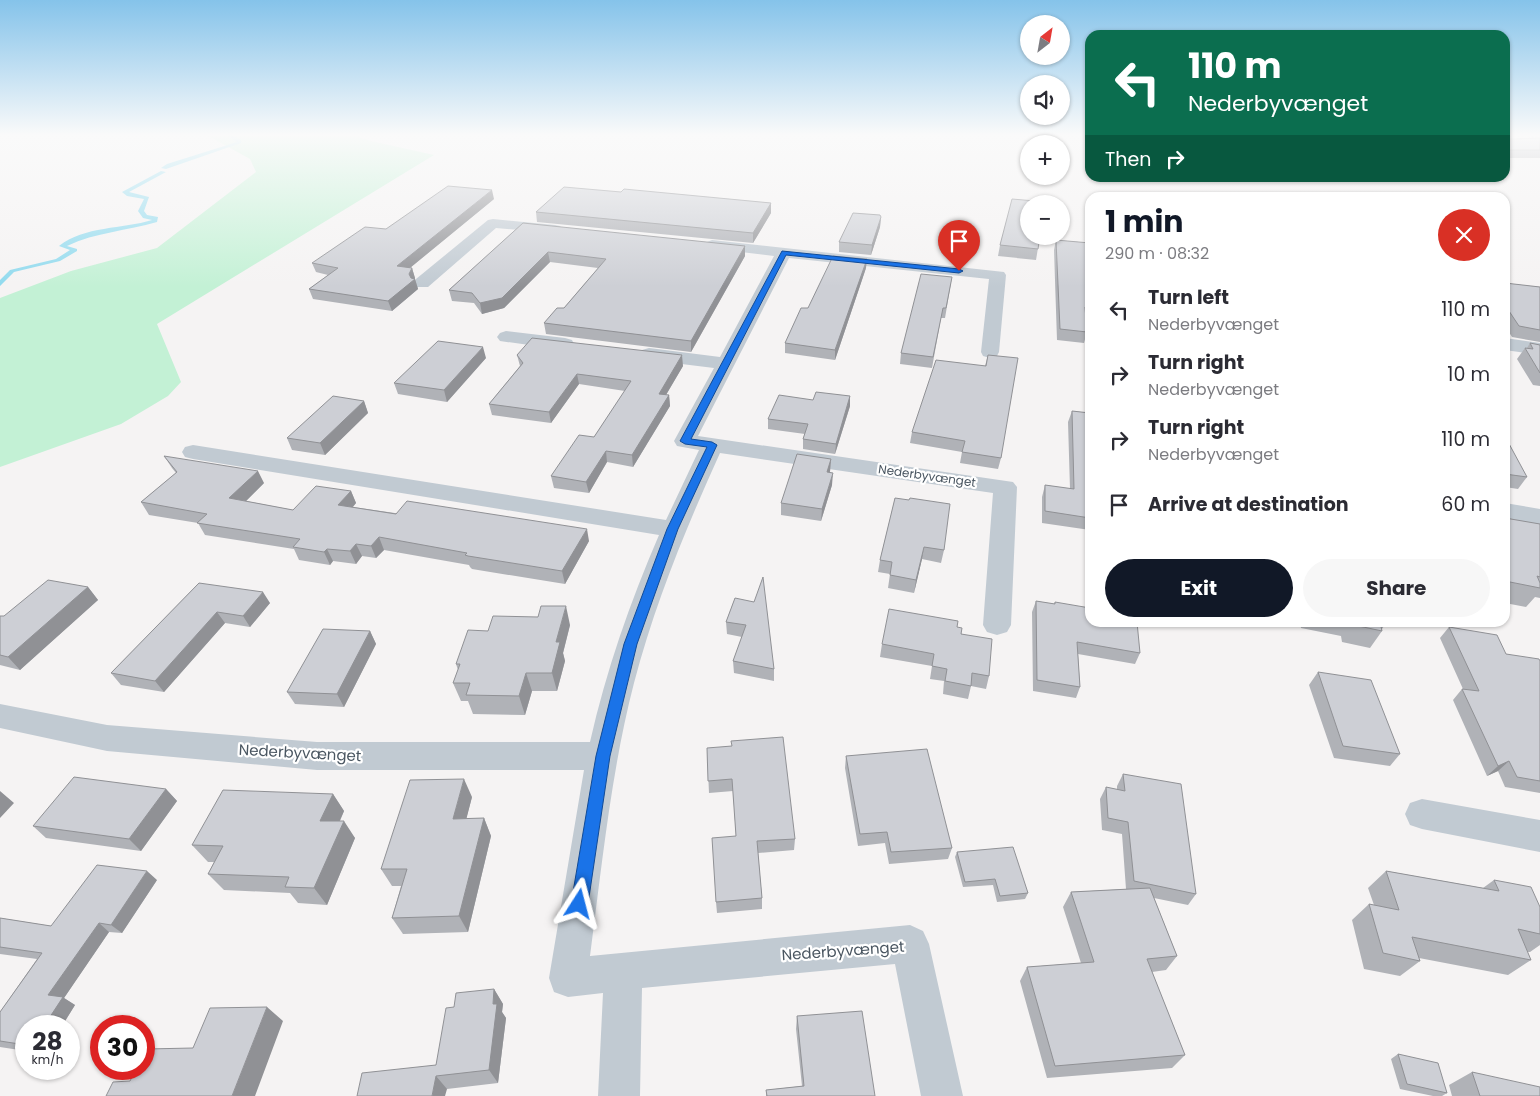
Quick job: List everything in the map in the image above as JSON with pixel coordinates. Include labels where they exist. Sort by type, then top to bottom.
[{"type":"street","points":[[422,283],[493,223],[570,231]]},
{"type":"street","points":[[696,244],[998,275],[990,352]]},
{"type":"street","name":"Nederbyvænget","points":[[784,253],[685,441],[1005,488],[997,625]]},
{"type":"street","points":[[506,337],[583,346]]},
{"type":"street","points":[[1510,345],[1540,349]]},
{"type":"street","points":[[630,352],[726,364]]},
{"type":"street","name":"Nederbyvænget","points":[[712,445],[673,529],[630,644],[603,756],[568,978],[623,971],[910,944],[942,1096]]},
{"type":"street","points":[[193,452],[673,529]]},
{"type":"street","points":[[1510,512],[1540,517]]},
{"type":"street","name":"Nederbyvænget","points":[[0,716],[107,738],[317,756],[603,756]]},
{"type":"street","points":[[1422,814],[1540,836]]},
{"type":"street","points":[[619,1096],[623,971]]},
{"type":"green space","points":[[239,185],[385,185],[157,324],[181,382],[168,396],[121,424],[0,467],[0,298],[71,271],[157,248]]},
{"type":"building","points":[[448,186],[492,190],[397,266],[412,268],[409,274],[411,278],[415,279],[388,301],[309,289],[338,268],[312,263],[365,227],[386,229]]},
{"type":"building","points":[[564,187],[621,192],[624,189],[771,203],[753,233],[536,212]]},
{"type":"building","points":[[1012,199],[1020,200],[1020,245],[1039,245],[1038,249],[1000,245]]},
{"type":"building","points":[[853,213],[880,215],[872,245],[839,242]]},
{"type":"building","points":[[523,223],[745,246],[691,341],[544,323],[557,308],[564,308],[606,259],[548,252],[502,298],[480,303],[472,293],[449,290]]},
{"type":"building","points":[[1070,241],[1085,243],[1085,332],[1060,329],[1056,245],[1070,245]]},
{"type":"building","points":[[833,256],[867,259],[835,350],[785,343],[801,308],[808,308]]},
{"type":"building","points":[[921,274],[952,277],[946,308],[943,308],[933,357],[901,353]]},
{"type":"building","points":[[1510,284],[1540,287],[1540,330],[1519,326],[1510,312]]},
{"type":"building","points":[[532,338],[682,355],[659,394],[669,395],[632,455],[606,451],[586,482],[551,476],[579,435],[594,437],[631,381],[577,374],[549,412],[489,404],[523,363],[517,355]]},
{"type":"building","points":[[438,341],[483,347],[444,390],[394,383]]},
{"type":"building","points":[[1530,343],[1540,345],[1540,373],[1525,348],[1533,349]]},
{"type":"building","points":[[988,355],[1018,358],[1001,458],[962,452],[965,441],[912,432],[936,360],[986,366]]},
{"type":"building","points":[[816,392],[850,396],[836,444],[803,439],[808,424],[768,419],[779,395],[813,400]]},
{"type":"building","points":[[333,396],[364,401],[320,443],[287,438]]},
{"type":"building","points":[[1072,411],[1085,412],[1085,517],[1045,511],[1045,485],[1074,489]]},
{"type":"building","points":[[1510,446],[1527,477],[1510,475]]},
{"type":"building","points":[[797,454],[831,459],[827,472],[833,473],[822,509],[781,503]]},
{"type":"building","points":[[164,456],[258,471],[229,498],[293,510],[316,486],[351,491],[338,505],[396,514],[407,501],[587,529],[562,571],[468,556],[465,555],[467,553],[379,537],[371,546],[356,544],[350,551],[327,549],[324,552],[293,547],[300,539],[197,523],[207,514],[141,502],[177,472]]},
{"type":"building","points":[[895,498],[909,500],[910,498],[950,504],[944,550],[924,547],[916,580],[890,575],[892,562],[880,560]]},
{"type":"building","points":[[1510,519],[1540,524],[1540,577],[1537,576],[1540,588],[1510,582]]},
{"type":"building","points":[[763,577],[774,669],[733,661],[746,625],[726,622],[735,598],[754,602]]},
{"type":"building","points":[[48,580],[88,587],[8,657],[0,655],[0,616],[4,616]]},
{"type":"building","points":[[199,583],[263,592],[243,616],[217,612],[155,681],[111,673]]},
{"type":"building","points":[[1036,601],[1085,607],[1085,627],[1137,627],[1140,653],[1077,642],[1080,687],[1037,680]]},
{"type":"building","points":[[541,606],[566,606],[556,642],[560,642],[552,673],[526,673],[519,696],[466,695],[470,683],[453,683],[460,664],[456,664],[468,630],[488,631],[493,616],[538,617]]},
{"type":"building","points":[[889,609],[958,621],[957,627],[962,628],[961,634],[992,639],[989,676],[972,673],[971,686],[945,681],[947,669],[932,666],[934,654],[882,644]]},
{"type":"building","points":[[1363,627],[1381,627],[1382,631]]},
{"type":"building","points":[[1449,627],[1497,635],[1506,654],[1539,659],[1540,781],[1517,777],[1509,761],[1498,766],[1462,689],[1479,691]]},
{"type":"building","points":[[323,629],[370,631],[337,694],[287,692]]},
{"type":"building","points":[[1318,672],[1371,680],[1400,754],[1343,746]]},
{"type":"building","points":[[783,737],[795,839],[757,841],[762,898],[716,902],[712,838],[736,836],[732,779],[708,781],[707,748],[732,746],[731,741]]},
{"type":"building","points":[[927,749],[952,848],[891,852],[887,832],[860,834],[846,756]]},
{"type":"building","points":[[1123,774],[1181,784],[1196,894],[1134,881],[1128,822],[1108,818],[1106,787],[1125,791]]},
{"type":"building","points":[[74,777],[166,789],[129,839],[33,826]]},
{"type":"building","points":[[464,779],[453,819],[484,818],[459,916],[392,918],[407,869],[381,869],[410,780]]},
{"type":"building","points":[[223,790],[333,794],[320,821],[344,821],[314,888],[285,887],[289,877],[208,874],[223,846],[192,845]]},
{"type":"building","points":[[1013,847],[1028,893],[1000,896],[995,879],[965,882],[957,852]]},
{"type":"building","points":[[97,865],[147,871],[111,925],[99,923],[48,995],[63,997],[51,1015],[15,1015],[15,1043],[0,1041],[0,1012],[42,953],[0,947],[0,918],[51,926]]},
{"type":"building","points":[[1386,871],[1499,891],[1494,880],[1531,887],[1540,907],[1540,934],[1518,929],[1531,960],[1412,937],[1420,961],[1383,953],[1369,904],[1399,910]]},
{"type":"building","points":[[1150,888],[1177,956],[1147,959],[1185,1055],[1055,1066],[1027,967],[1094,962],[1071,892]]},
{"type":"building","points":[[494,989],[493,1004],[497,1004],[489,1070],[436,1076],[432,1096],[357,1096],[362,1073],[436,1065],[446,1008],[454,1007],[456,993]]},
{"type":"building","points":[[267,1007],[232,1096],[106,1096],[113,1082],[155,1080],[155,1049],[193,1048],[210,1008]]},
{"type":"building","points":[[862,1011],[875,1096],[767,1096],[766,1090],[804,1086],[797,1016]]},
{"type":"building","points":[[1398,1054],[1438,1063],[1447,1093],[1407,1084]]},
{"type":"building","points":[[1472,1072],[1540,1087],[1540,1096],[1480,1096]]},
{"type":"waterway","points":[[0,284],[12,271],[58,260],[75,250],[62,246],[74,240],[97,233],[155,221],[156,218],[145,217],[141,211],[147,198],[129,195],[125,192],[138,185]]},
{"type":"route","points":[[579,904],[603,756],[630,644],[673,529],[712,445],[685,441],[784,253],[959,271]]}]
